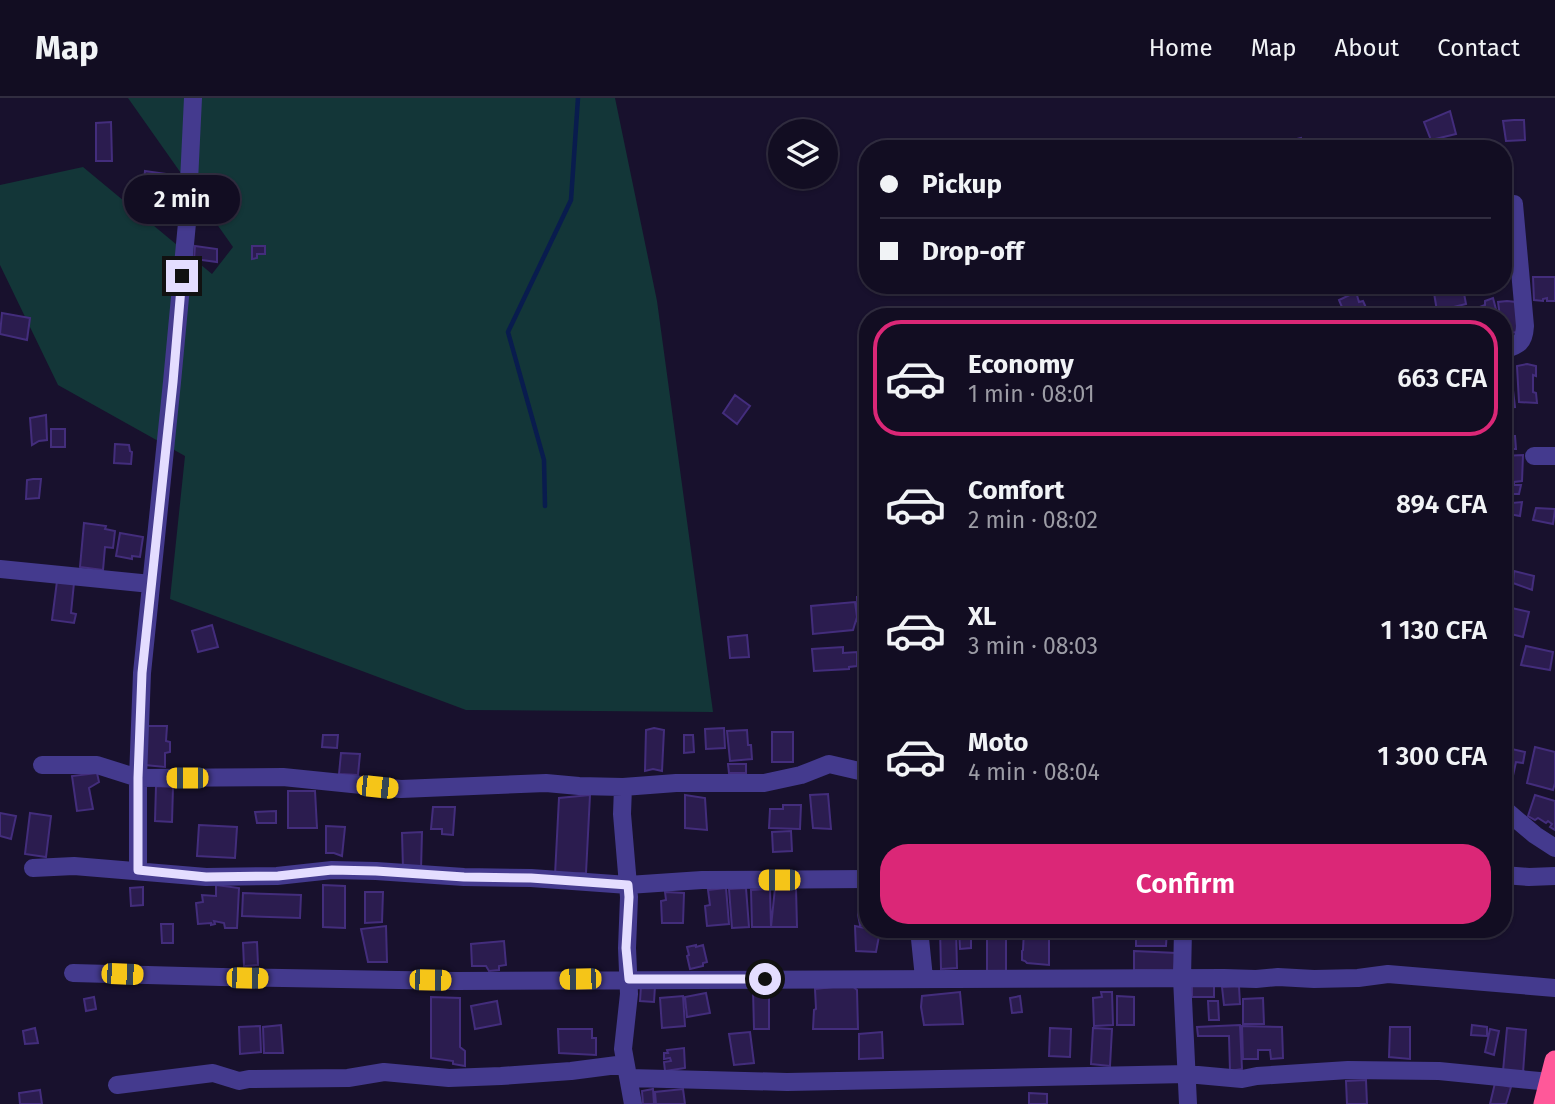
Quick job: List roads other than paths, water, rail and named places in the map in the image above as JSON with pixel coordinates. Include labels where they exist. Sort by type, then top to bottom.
[{"type":"highway","points":[[1545,1104],[1552,1071]]},
{"type":"street","points":[[138,870],[142,673],[173,382],[187,223],[193,98]]},
{"type":"street","points":[[1512,347],[1519,345],[1525,326],[1514,204]]},
{"type":"street","points":[[1534,456],[1555,456]]},
{"type":"street","points":[[0,569],[151,584]]},
{"type":"street","points":[[42,765],[97,765],[138,778],[284,777],[401,789],[546,783],[623,787],[676,783],[764,783],[801,775],[829,764],[859,770]]},
{"type":"street","points":[[623,787],[622,814],[629,897],[626,948],[629,995],[623,1049],[633,1104]]},
{"type":"street","points":[[1512,816],[1555,848]]},
{"type":"street","points":[[33,868],[74,866],[206,877],[278,876],[332,870],[376,871],[628,885],[702,880],[859,879]]},
{"type":"street","points":[[1512,876],[1555,876]]},
{"type":"street","points":[[920,938],[924,978]]},
{"type":"street","points":[[1183,938],[1188,1104]]},
{"type":"street","points":[[73,973],[456,981],[1314,979],[1388,974],[1555,988]]},
{"type":"street","points":[[117,1085],[213,1073],[239,1081],[348,1078],[384,1073],[449,1078],[571,1070],[795,1082],[1187,1074],[1242,1079],[1348,1070],[1552,1071]]},
{"type":"waterway","points":[[545,506],[544,460],[508,332],[571,200],[578,98]]}]
